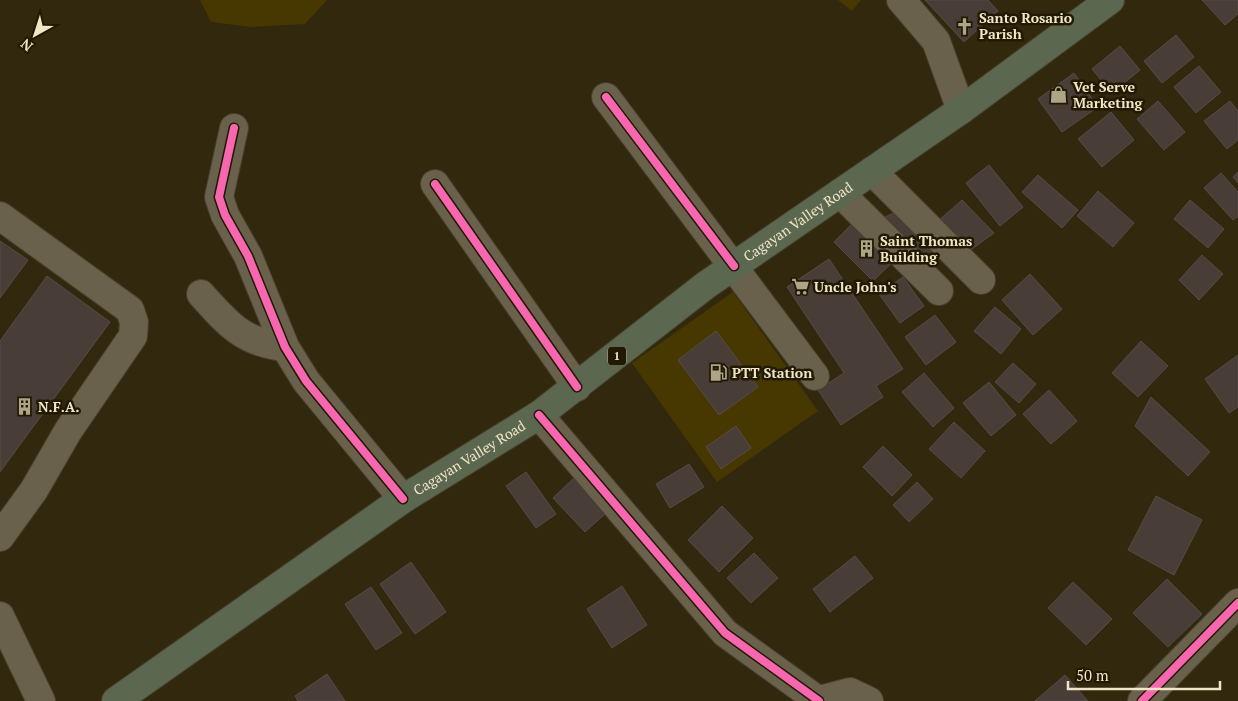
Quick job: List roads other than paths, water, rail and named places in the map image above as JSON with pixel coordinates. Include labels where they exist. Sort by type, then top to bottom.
[{"type":"highway","name":"Cagayan Valley Road","points":[[116,701],[403,499],[539,415],[706,285],[961,110],[1110,0]]},
{"type":"street","points":[[901,0],[936,41],[961,110]]},
{"type":"street","points":[[606,97],[815,376]]},
{"type":"street","points":[[234,128],[219,197],[225,215],[248,256],[285,347],[306,381],[403,499]]},
{"type":"street","points":[[872,171],[981,280]]},
{"type":"street","points":[[435,184],[577,387]]},
{"type":"street","points":[[840,193],[939,291]]},
{"type":"street","points":[[0,216],[130,310],[134,322],[133,336],[68,431],[34,490],[0,537]]},
{"type":"street","points":[[201,294],[226,322],[242,335],[266,346],[285,347]]},
{"type":"street","points":[[539,415],[725,633],[819,700],[850,692],[869,701]]},
{"type":"street","points":[[1142,701],[1238,603]]},
{"type":"street","points":[[0,616],[41,701]]},
{"type":"place","name":"Santo Rosario Parish","points":[[965,26]]},
{"type":"place","name":"Vet Serve Marketing","points":[[1059,95]]},
{"type":"place","name":"Saint Thomas Building","points":[[866,249]]},
{"type":"place","name":"Uncle John's","points":[[800,287]]},
{"type":"place","name":"PTT Station","points":[[718,373]]},
{"type":"place","name":"N.F.A.","points":[[24,407]]}]
